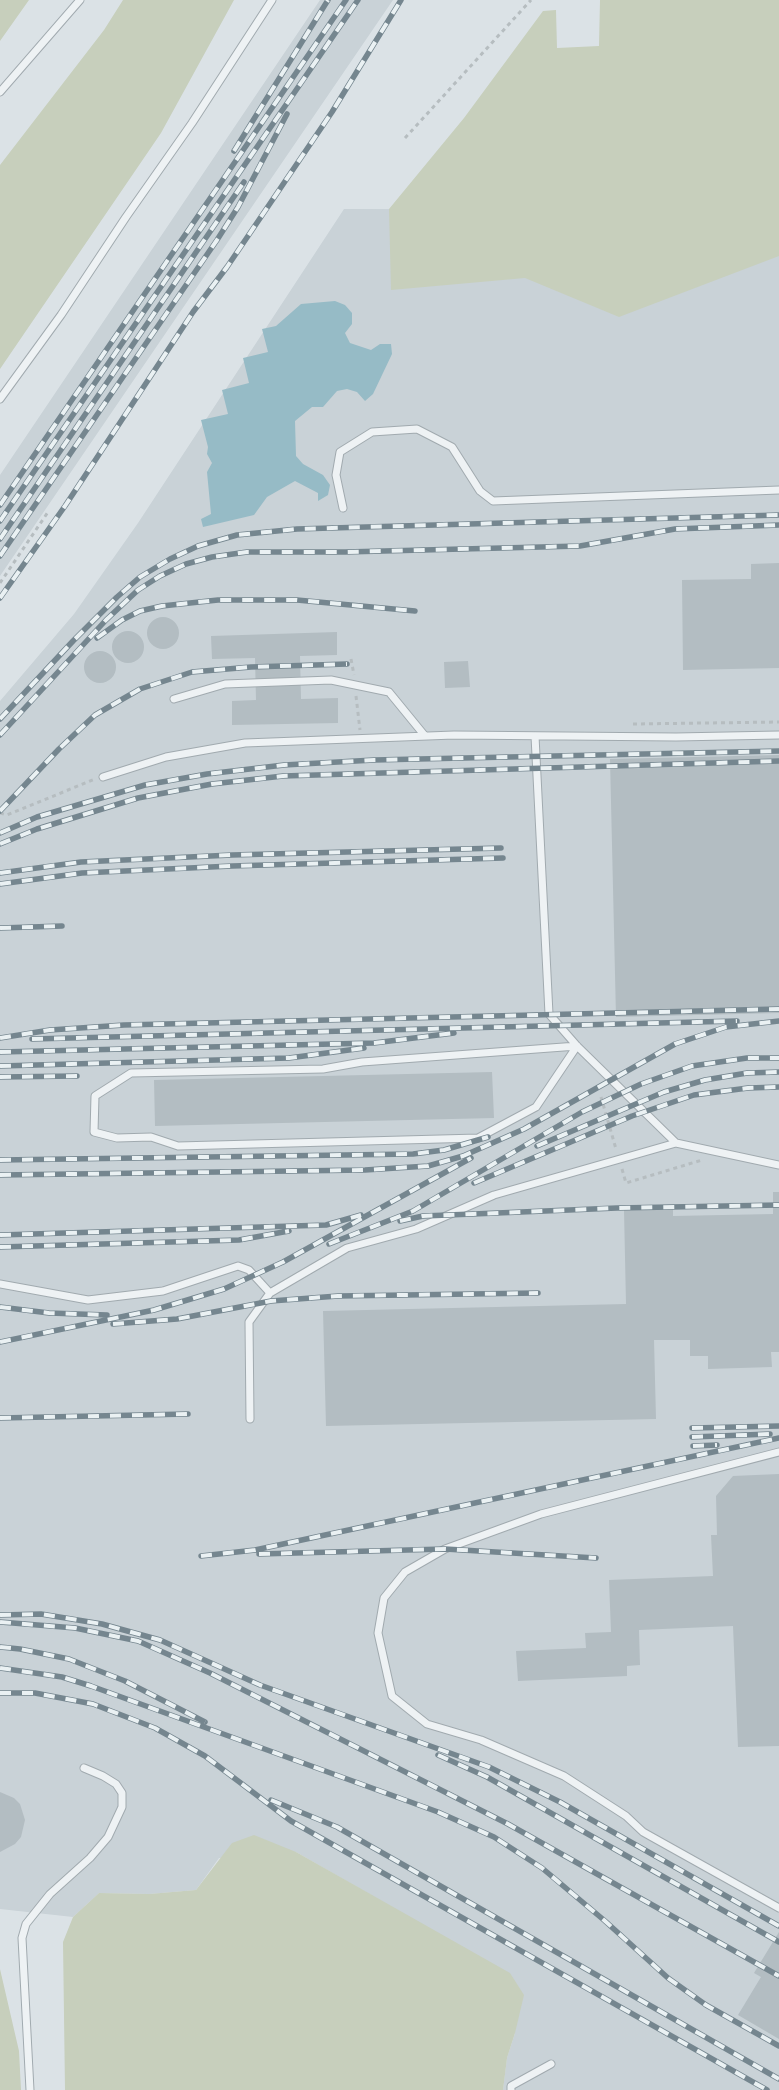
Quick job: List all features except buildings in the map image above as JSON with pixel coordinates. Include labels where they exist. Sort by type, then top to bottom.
[{"type":"lane","points":[[0,92],[80,0]]},
{"type":"lane","points":[[0,399],[61,315],[192,123],[272,0]]},
{"type":"lane","points":[[343,508],[336,476],[340,452],[372,432],[417,429],[452,447],[480,491],[493,501],[779,490]]},
{"type":"lane","points":[[174,698],[225,684],[331,680],[389,692],[425,736]]},
{"type":"lane","points":[[102,777],[166,758],[245,742],[425,736],[676,737],[779,735]]},
{"type":"lane","points":[[535,736],[535,767],[549,1014],[577,1046],[676,1143]]},
{"type":"lane","points":[[577,1046],[536,1107],[478,1138],[178,1146],[151,1137],[116,1138],[94,1132],[95,1096],[131,1073],[323,1069],[362,1062],[577,1046]]},
{"type":"lane","points":[[250,1419],[249,1322],[270,1293],[347,1248],[416,1229],[494,1194],[676,1143],[779,1165]]},
{"type":"lane","points":[[0,1284],[88,1300],[163,1291],[238,1266],[249,1270],[270,1293]]},
{"type":"lane","points":[[779,1452],[541,1514],[445,1549],[405,1572],[384,1598],[378,1633],[392,1696],[427,1724],[481,1740],[564,1776],[626,1816],[643,1832],[779,1908]]},
{"type":"lane","points":[[30,2090],[22,1938],[26,1924],[50,1894],[90,1858],[108,1837],[122,1807],[122,1793],[116,1784],[84,1768]]},
{"type":"lane","points":[[511,2090],[511,2086],[552,2064]]},
{"type":"path","points":[[405,138],[530,0]]},
{"type":"path","points":[[0,584],[48,512]]},
{"type":"path","points":[[351,658],[361,731]]},
{"type":"path","points":[[624,724],[779,722]]},
{"type":"path","points":[[0,813],[7,815],[102,777]]},
{"type":"shaded area","points":[[320,0],[393,0],[0,576],[0,475]]},
{"type":"shaded area","points":[[344,209],[779,210],[779,2090],[503,2090],[507,2058],[515,2033],[371,1895],[296,1852],[219,1858],[196,1890],[149,1894],[99,1893],[73,1917],[0,1909],[0,701],[74,614],[138,523]]},
{"type":"green space","points":[[0,0],[29,0],[0,41]]},
{"type":"green space","points":[[123,0],[234,0],[161,133],[0,369],[0,165],[104,30]]},
{"type":"green space","points":[[600,0],[779,0],[779,256],[619,317],[525,278],[391,290],[389,209],[464,118],[543,11],[556,10],[557,48],[599,46]]},
{"type":"green space","points":[[254,1835],[296,1852],[510,1973],[524,1995],[507,2058],[503,2090],[65,2090],[63,1942],[73,1917],[99,1893],[149,1894],[196,1890],[232,1843]]},
{"type":"green space","points":[[0,1969],[19,2051],[21,2090],[0,2090]]},
{"type":"water","points":[[335,301],[345,305],[352,313],[352,324],[345,333],[350,343],[371,350],[380,344],[391,344],[392,354],[373,394],[365,401],[357,392],[347,389],[337,391],[323,407],[312,407],[295,421],[296,456],[303,464],[323,475],[330,485],[328,495],[318,501],[318,493],[295,481],[267,497],[254,515],[203,527],[201,519],[211,514],[207,472],[212,463],[207,454],[208,447],[201,420],[228,414],[222,390],[249,383],[243,358],[268,352],[262,329],[276,326],[301,304]]},
{"type":"railway","points":[[234,151],[328,0]]},
{"type":"railway","points":[[0,505],[346,0]]},
{"type":"railway","points":[[0,521],[358,0]]},
{"type":"railway","points":[[0,598],[65,506],[193,312],[227,267],[332,112],[401,0]]},
{"type":"railway","points":[[0,556],[217,240],[238,207],[287,114]]},
{"type":"railway","points":[[0,539],[244,182]]},
{"type":"railway","points":[[0,719],[73,641],[140,577],[170,559],[198,546],[237,535],[297,529],[779,515]]},
{"type":"railway","points":[[0,735],[106,620],[138,590],[160,576],[186,564],[212,557],[247,552],[345,552],[580,546],[675,529],[779,525]]},
{"type":"railway","points":[[97,638],[122,620],[140,611],[162,606],[218,600],[297,600],[415,611]]},
{"type":"railway","points":[[0,811],[59,749],[95,715],[140,689],[192,672],[251,667],[347,664]]},
{"type":"railway","points":[[0,833],[37,817],[145,785],[207,774],[284,765],[374,760],[779,751]]},
{"type":"railway","points":[[0,844],[37,829],[138,798],[212,784],[283,776],[779,761]]},
{"type":"railway","points":[[0,873],[81,862],[232,855],[501,848]]},
{"type":"railway","points":[[0,884],[82,873],[232,866],[503,858]]},
{"type":"railway","points":[[0,928],[62,926]]},
{"type":"railway","points":[[0,1038],[50,1030],[124,1025],[779,1009]]},
{"type":"railway","points":[[32,1039],[737,1021]]},
{"type":"railway","points":[[0,1175],[365,1170],[428,1166],[463,1156],[524,1129],[675,1044],[726,1027],[779,1021]]},
{"type":"railway","points":[[0,1052],[374,1043],[454,1033]]},
{"type":"railway","points":[[0,1066],[289,1058],[364,1048]]},
{"type":"railway","points":[[329,1244],[413,1211],[582,1112],[641,1084],[692,1066],[747,1058],[779,1058]]},
{"type":"railway","points":[[537,1146],[664,1092],[705,1080],[747,1073],[779,1072]]},
{"type":"railway","points":[[0,1077],[77,1076]]},
{"type":"railway","points":[[474,1183],[632,1116],[694,1095],[748,1088],[779,1087]]},
{"type":"railway","points":[[0,1160],[413,1154],[444,1150],[488,1137]]},
{"type":"railway","points":[[0,1342],[154,1310],[224,1289],[283,1262],[471,1158]]},
{"type":"railway","points":[[400,1221],[423,1216],[617,1208],[779,1205]]},
{"type":"railway","points":[[0,1235],[326,1225],[361,1215]]},
{"type":"railway","points":[[0,1247],[239,1240],[289,1231]]},
{"type":"railway","points":[[113,1324],[177,1319],[271,1301],[338,1296],[538,1293]]},
{"type":"railway","points":[[0,1307],[49,1313],[107,1315]]},
{"type":"railway","points":[[0,1418],[188,1414]]},
{"type":"railway","points":[[692,1428],[779,1426]]},
{"type":"railway","points":[[692,1437],[770,1434]]},
{"type":"railway","points":[[201,1556],[255,1550],[779,1438]]},
{"type":"railway","points":[[693,1446],[717,1445]]},
{"type":"railway","points":[[259,1554],[445,1549],[596,1558]]},
{"type":"railway","points":[[0,1615],[41,1614],[102,1624],[160,1640],[260,1685],[489,1767],[560,1802],[779,1926]]},
{"type":"railway","points":[[0,1622],[75,1628],[138,1641],[210,1673],[508,1824],[779,1976]]},
{"type":"railway","points":[[0,1647],[69,1659],[125,1681],[205,1722]]},
{"type":"railway","points":[[0,1668],[62,1677],[91,1686],[438,1812],[494,1837],[542,1868],[605,1921],[668,1978],[706,2005],[779,2046]]},
{"type":"railway","points":[[0,1693],[35,1693],[93,1704],[155,1728],[205,1756],[291,1821],[767,2090]]},
{"type":"railway","points":[[438,1755],[487,1777],[779,1942]]},
{"type":"railway","points":[[271,1800],[337,1827],[779,2079]]}]
